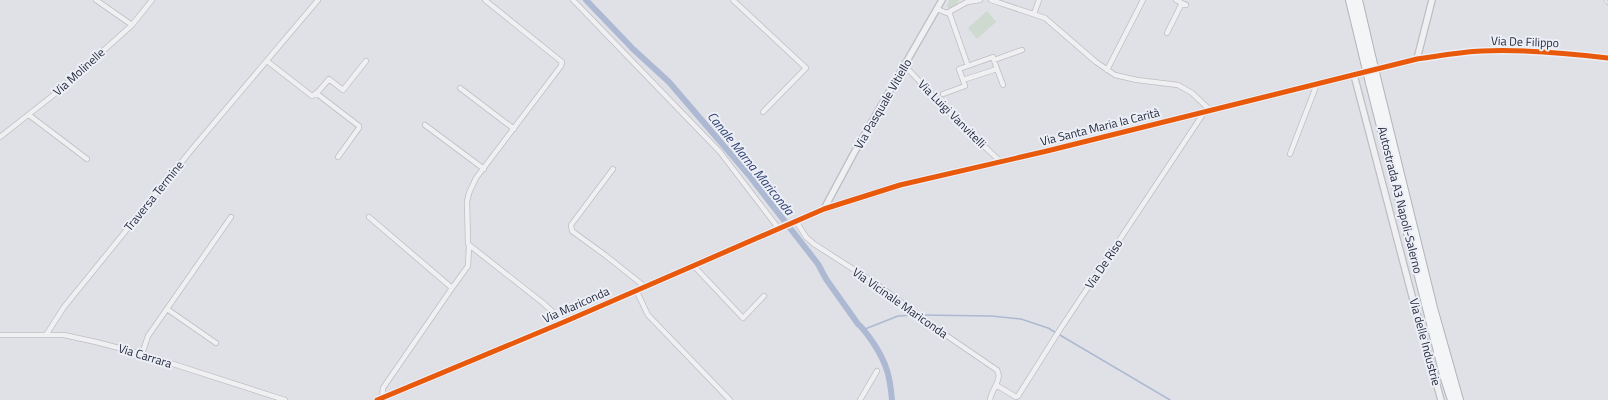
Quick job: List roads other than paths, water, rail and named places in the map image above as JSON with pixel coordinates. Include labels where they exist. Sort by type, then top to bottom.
[{"type":"highway","name":"Autostrada A3 Napoli-Salerno","points":[[1350,0],[1374,82],[1459,400]]},
{"type":"highway","name":"Autostrada A3 Napoli-Salerno","points":[[1358,0],[1368,61]]},
{"type":"highway","name":"Autostrada A3 Napoli-Salerno","points":[[1374,82],[1444,375],[1452,400]]},
{"type":"street","points":[[96,0],[132,25]]},
{"type":"street","name":"Via Molinelle","points":[[0,137],[56,93],[132,25],[152,0]]},
{"type":"street","name":"Traversa Termine","points":[[46,335],[64,307],[193,148],[318,0]]},
{"type":"street","points":[[379,399],[383,388],[468,266],[469,246],[467,235],[467,202],[469,193],[476,178],[561,66],[562,62],[485,0]]},
{"type":"street","points":[[573,0],[720,152],[781,228]]},
{"type":"street","points":[[734,0],[806,68],[762,112]]},
{"type":"street","name":"Via Pasquale Vitiello","points":[[824,209],[854,153],[942,0]]},
{"type":"street","points":[[958,6],[961,0]]},
{"type":"street","points":[[937,9],[944,12],[949,12],[972,0],[980,0]]},
{"type":"street","points":[[991,0],[1045,18],[1115,75],[1136,80],[1178,85],[1192,93],[1208,111]]},
{"type":"street","points":[[1034,14],[1039,0]]},
{"type":"street","points":[[1107,70],[1142,0]]},
{"type":"street","points":[[1166,33],[1184,4],[1176,0]]},
{"type":"street","points":[[1417,60],[1432,0]]},
{"type":"street","points":[[949,12],[968,66]]},
{"type":"street","points":[[994,60],[1022,50]]},
{"type":"street","name":"Via De Filippo","points":[[1417,60],[1453,54],[1497,51],[1536,51],[1608,58]]},
{"type":"street","points":[[943,94],[965,86],[959,69],[993,57],[1003,85]]},
{"type":"street","name":"Via Santa Maria la Carità","points":[[781,228],[824,209],[893,187],[1000,161],[1047,152],[1417,60]]},
{"type":"street","points":[[267,61],[312,96],[329,79],[343,90],[366,61]]},
{"type":"street","name":"Via Luigi Vanvitelli","points":[[905,66],[958,122],[1000,161]]},
{"type":"street","points":[[964,80],[997,69]]},
{"type":"street","name":"Via delle Industrie","points":[[1354,75],[1441,400]]},
{"type":"street","points":[[1290,154],[1317,84]]},
{"type":"street","points":[[460,88],[514,129]]},
{"type":"street","points":[[316,93],[359,126],[338,157]]},
{"type":"street","name":"Via De Riso","points":[[996,384],[1012,396],[1018,396],[1059,331],[1208,111]]},
{"type":"street","points":[[29,115],[88,159]]},
{"type":"street","points":[[425,125],[484,169]]},
{"type":"street","points":[[613,169],[570,225],[571,229],[644,286]]},
{"type":"street","points":[[142,354],[148,336],[231,217]]},
{"type":"street","points":[[369,217],[452,288]]},
{"type":"street","name":"Via Vicinale Mariconda","points":[[794,222],[806,237],[814,244],[878,285],[997,370],[999,372],[999,376],[996,384]]},
{"type":"street","name":"Via Mariconda","points":[[379,399],[564,322],[644,286],[781,228]]},
{"type":"street","points":[[469,246],[494,263],[564,322]]},
{"type":"street","points":[[693,265],[743,318],[764,296]]},
{"type":"street","points":[[636,290],[648,315],[730,400]]},
{"type":"street","points":[[167,309],[216,343]]},
{"type":"street","name":"Via Carrara","points":[[0,335],[64,335],[96,342],[142,354],[285,400]]},
{"type":"street","points":[[860,400],[877,371]]},
{"type":"street","points":[[990,400],[996,384]]},
{"type":"waterway","name":"Canale Marna Mariconda","points":[[586,0],[633,49],[669,82],[748,174],[818,264],[826,279],[858,324],[867,334],[882,358],[887,371],[892,400]]},
{"type":"waterway","points":[[865,329],[898,316],[915,315]]},
{"type":"waterway","points":[[921,315],[991,316],[1021,319],[1048,328],[1170,400]]},
{"type":"railway","points":[[1605,0],[1608,4]]}]
